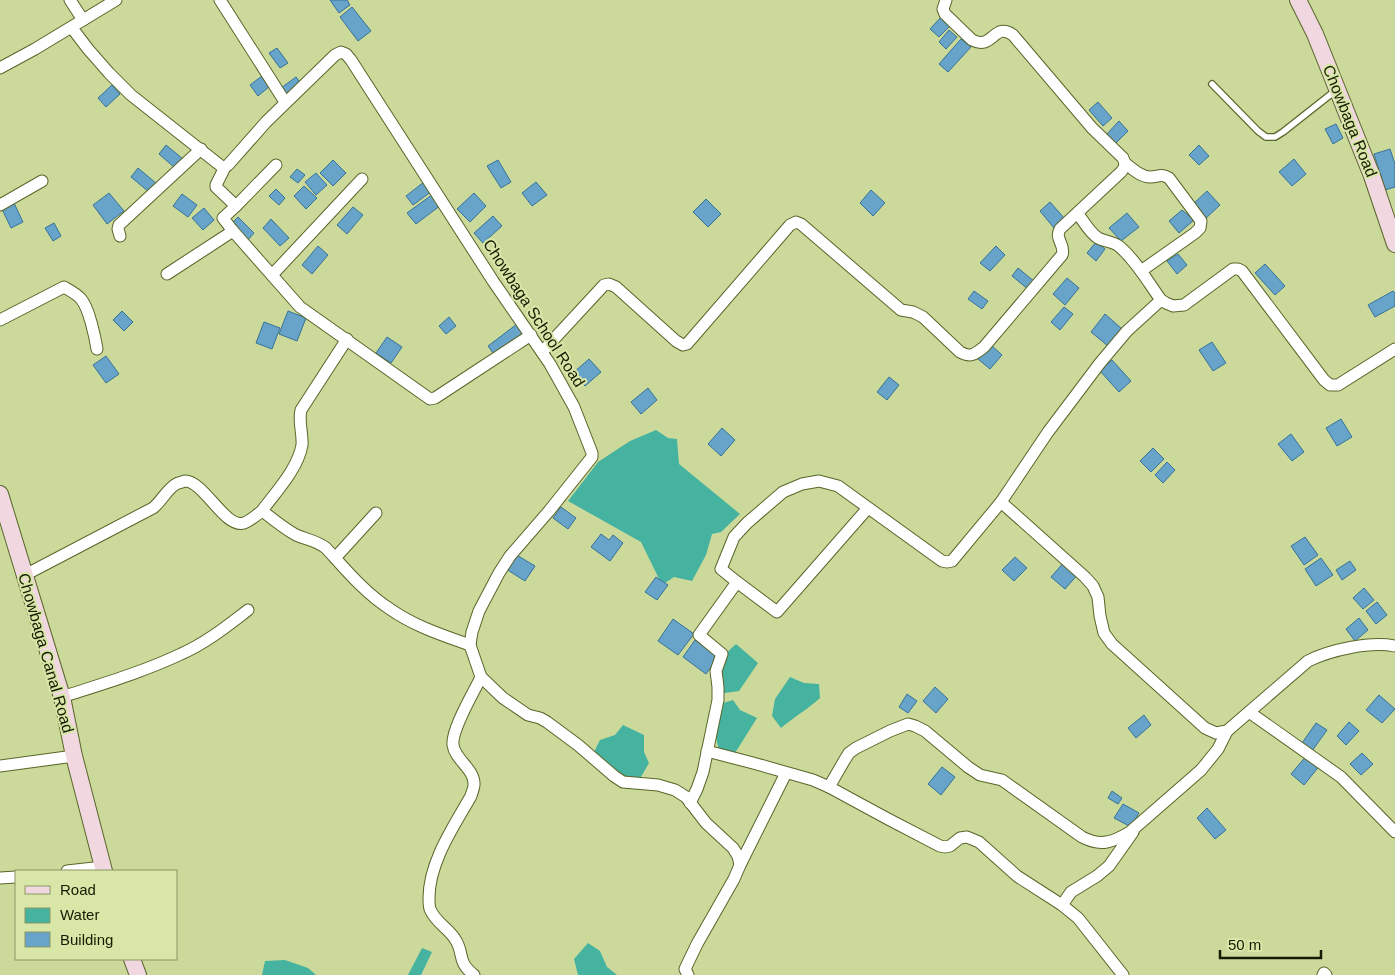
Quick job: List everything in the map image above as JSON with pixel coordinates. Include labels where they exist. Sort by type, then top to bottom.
[{"type":"main road","name":"Chowbaga Road","points":[[1298,0],[1315,34],[1372,176],[1395,244]]},
{"type":"main road","name":"Chowbaga Canal Road","points":[[0,494],[62,697],[74,756],[103,869]]},
{"type":"main road","points":[[132,960],[138,975]]},
{"type":"street","points":[[70,0],[83,20]]},
{"type":"street","points":[[0,68],[35,50],[116,0]]},
{"type":"street","points":[[220,0],[285,102]]},
{"type":"street","points":[[946,0],[943,9],[945,14],[972,40],[984,43],[1003,31],[1008,31],[1013,35],[1092,128],[1123,158],[1125,163],[1142,175],[1149,177],[1163,175],[1169,178],[1201,221],[1200,228],[1195,233],[1141,271]]},
{"type":"street","points":[[72,28],[109,74],[131,95],[221,166],[225,167],[216,188],[236,206]]},
{"type":"street","name":"Chowbaga School Road","points":[[225,167],[285,102],[335,55],[341,52],[346,54],[493,281],[542,352],[574,407],[591,448],[592,457],[510,556],[499,573],[480,611],[472,632],[470,645]]},
{"type":"street","points":[[120,236],[119,225],[200,149]]},
{"type":"street","points":[[542,352],[604,285],[609,284],[616,286],[676,341],[683,345],[687,344],[790,225],[796,222],[801,224],[901,310],[918,313],[960,352],[967,356],[975,354],[984,347],[1062,255],[1064,251],[1063,246],[1058,238],[1060,229],[1121,172],[1125,167],[1125,163]]},
{"type":"street","points":[[276,165],[224,218],[233,231],[300,307],[430,399],[435,398],[530,335]]},
{"type":"street","points":[[272,275],[362,178]]},
{"type":"street","points":[[0,204],[42,181]]},
{"type":"street","points":[[1078,214],[1095,236],[1101,240],[1114,242],[1120,247],[1166,304],[1173,306],[1184,304],[1233,269],[1242,271],[1324,380],[1330,385],[1338,384],[1395,349]]},
{"type":"street","points":[[167,274],[233,231]]},
{"type":"street","points":[[0,320],[64,287],[80,298],[85,307],[93,330],[97,350]]},
{"type":"street","points":[[868,508],[777,612],[721,569],[734,537],[747,523],[783,492],[802,484],[819,481],[838,486],[942,561],[952,561],[1001,502],[1048,432],[1100,363],[1127,331],[1161,300]]},
{"type":"street","points":[[24,576],[153,508],[159,504],[175,484],[185,480],[192,483],[230,519],[237,523],[244,523],[261,512],[292,470],[300,455],[302,440],[299,417],[301,410],[347,339]]},
{"type":"street","points":[[1001,502],[1093,586],[1098,596],[1104,633],[1112,644],[1205,728],[1216,733],[1227,731]]},
{"type":"street","points":[[261,512],[287,530],[317,542],[326,548],[360,584],[390,610],[424,628],[470,645],[481,678],[517,709],[528,715],[540,718],[572,740],[614,776],[624,782],[658,785],[675,790],[686,797],[706,823],[733,848],[738,856],[740,866]]},
{"type":"street","points":[[335,558],[376,512]]},
{"type":"street","points":[[690,803],[700,781],[708,751],[718,700],[716,671],[722,654],[699,635],[737,582]]},
{"type":"street","points":[[62,697],[180,655],[217,634],[248,610]]},
{"type":"street","points":[[829,787],[844,761],[856,748],[908,724],[925,731],[980,775],[1002,780],[1082,837],[1091,842],[1106,843],[1117,839],[1136,826],[1201,770],[1218,749],[1227,731],[1308,661],[1333,651],[1378,644],[1395,646]]},
{"type":"street","points":[[474,975],[462,962],[455,938],[435,919],[429,908],[429,889],[440,854],[471,796],[474,785],[473,777],[456,754],[453,746],[453,734],[481,678]]},
{"type":"street","points":[[1249,712],[1327,765],[1395,832]]},
{"type":"street","points":[[708,751],[813,780],[940,846],[950,846],[960,838],[967,836],[979,842],[1017,876],[1062,905],[1078,918],[1123,975]]},
{"type":"street","points":[[0,766],[74,756]]},
{"type":"street","points":[[688,975],[685,969],[697,944],[734,879],[786,773]]},
{"type":"street","points":[[1062,905],[1071,892],[1109,866],[1136,826]]},
{"type":"street","points":[[85,870],[103,869]]},
{"type":"street","points":[[0,878],[15,877]]},
{"type":"lane","points":[[1212,84],[1266,138],[1274,137],[1283,132],[1337,90]]},
{"type":"water","points":[[656,430],[668,438],[677,439],[679,464],[740,514],[721,532],[712,534],[706,555],[692,581],[674,577],[662,585],[641,542],[568,501],[598,462],[630,441]]},
{"type":"water","points":[[736,644],[758,663],[739,691],[725,693],[715,680],[723,656]]},
{"type":"water","points":[[790,677],[804,683],[819,684],[820,698],[781,728],[772,716],[775,699]]},
{"type":"water","points":[[733,700],[740,710],[757,718],[735,753],[720,754],[714,730],[720,704]]},
{"type":"water","points":[[623,725],[644,735],[644,752],[649,763],[638,782],[620,782],[594,752],[600,740],[615,735]]},
{"type":"water","points":[[588,943],[600,951],[607,967],[617,975],[578,975],[574,959]]},
{"type":"water","points":[[422,948],[432,952],[421,975],[408,975]]},
{"type":"water","points":[[285,960],[308,968],[316,975],[262,975],[265,961]]},
{"type":"building","points":[[330,0],[347,0],[350,5],[339,13]]},
{"type":"building","points":[[352,7],[371,31],[358,41],[340,17]]},
{"type":"building","points":[[942,16],[951,25],[939,37],[930,29]]},
{"type":"building","points":[[949,30],[957,37],[946,49],[939,42]]},
{"type":"building","points":[[961,39],[971,47],[948,72],[939,64]]},
{"type":"building","points":[[277,48],[288,63],[280,68],[269,53]]},
{"type":"building","points":[[262,76],[270,86],[258,96],[250,85]]},
{"type":"building","points":[[296,77],[302,85],[288,96],[281,88]]},
{"type":"building","points":[[112,85],[120,94],[106,107],[98,98]]},
{"type":"building","points":[[1098,102],[1112,118],[1103,126],[1089,110]]},
{"type":"building","points":[[1119,121],[1128,131],[1115,144],[1106,135]]},
{"type":"building","points":[[1336,124],[1343,138],[1333,144],[1325,129]]},
{"type":"building","points":[[166,145],[183,159],[175,168],[159,154]]},
{"type":"building","points":[[1199,145],[1209,156],[1199,165],[1189,155]]},
{"type":"building","points":[[1390,149],[1395,164],[1395,187],[1385,190],[1374,154]]},
{"type":"building","points":[[1294,159],[1306,174],[1292,186],[1279,172]]},
{"type":"building","points":[[333,160],[346,173],[333,186],[320,173]]},
{"type":"building","points":[[498,160],[511,182],[501,188],[487,166]]},
{"type":"building","points":[[138,168],[157,184],[149,192],[131,177]]},
{"type":"building","points":[[297,169],[305,175],[298,183],[290,177]]},
{"type":"building","points":[[316,173],[327,185],[316,195],[305,182]]},
{"type":"building","points":[[424,182],[432,191],[413,205],[406,196]]},
{"type":"building","points":[[536,182],[547,195],[532,206],[522,193]]},
{"type":"building","points":[[304,186],[317,198],[306,209],[294,196]]},
{"type":"building","points":[[276,189],[285,198],[279,205],[269,196]]},
{"type":"building","points":[[871,190],[885,203],[873,216],[860,203]]},
{"type":"building","points":[[1207,191],[1220,205],[1204,220],[1191,206]]},
{"type":"building","points":[[109,193],[124,211],[107,224],[93,205]]},
{"type":"building","points":[[474,193],[486,206],[470,222],[457,209]]},
{"type":"building","points":[[182,194],[197,205],[188,217],[173,206]]},
{"type":"building","points":[[433,194],[441,205],[416,224],[407,213]]},
{"type":"building","points":[[706,199],[721,214],[708,227],[693,212]]},
{"type":"building","points":[[1050,202],[1065,219],[1054,228],[1040,211]]},
{"type":"building","points":[[14,203],[23,222],[11,228],[2,209]]},
{"type":"building","points":[[353,207],[363,215],[347,234],[337,225]]},
{"type":"building","points":[[204,208],[214,220],[203,230],[192,218]]},
{"type":"building","points":[[1182,210],[1194,220],[1179,233],[1169,221]]},
{"type":"building","points":[[1127,213],[1139,227],[1121,241],[1109,228]]},
{"type":"building","points":[[493,216],[502,226],[483,243],[474,233]]},
{"type":"building","points":[[238,217],[254,233],[248,240],[232,223]]},
{"type":"building","points":[[271,219],[289,238],[280,246],[263,228]]},
{"type":"building","points":[[54,223],[61,236],[53,241],[45,228]]},
{"type":"building","points":[[1096,242],[1105,249],[1096,261],[1087,253]]},
{"type":"building","points":[[318,246],[328,255],[312,274],[302,265]]},
{"type":"building","points":[[996,246],[1005,255],[990,271],[980,263]]},
{"type":"building","points":[[1178,254],[1187,265],[1177,274],[1167,261]]},
{"type":"building","points":[[1265,264],[1285,286],[1275,295],[1255,273]]},
{"type":"building","points":[[1018,268],[1035,282],[1029,290],[1012,276]]},
{"type":"building","points":[[1067,278],[1079,288],[1065,305],[1053,294]]},
{"type":"building","points":[[974,291],[988,301],[982,309],[968,299]]},
{"type":"building","points":[[1393,291],[1395,293],[1395,306],[1375,317],[1368,305]]},
{"type":"building","points":[[1064,307],[1073,314],[1060,330],[1051,322]]},
{"type":"building","points":[[122,311],[133,322],[124,331],[113,320]]},
{"type":"building","points":[[288,311],[306,318],[297,341],[279,334]]},
{"type":"building","points":[[1105,314],[1122,329],[1108,346],[1091,332]]},
{"type":"building","points":[[449,317],[456,326],[446,334],[439,326]]},
{"type":"building","points":[[264,322],[280,328],[272,349],[256,343]]},
{"type":"building","points":[[517,324],[526,335],[496,357],[488,346]]},
{"type":"building","points":[[387,337],[402,347],[391,363],[376,353]]},
{"type":"building","points":[[1212,342],[1226,363],[1213,371],[1199,350]]},
{"type":"building","points":[[990,344],[1002,355],[990,369],[978,359]]},
{"type":"building","points":[[106,356],[119,374],[106,383],[93,365]]},
{"type":"building","points":[[589,359],[601,372],[585,386],[573,373]]},
{"type":"building","points":[[1112,360],[1131,381],[1119,392],[1100,371]]},
{"type":"building","points":[[889,377],[899,385],[887,400],[877,392]]},
{"type":"building","points":[[648,388],[657,400],[641,414],[631,402]]},
{"type":"building","points":[[1341,419],[1352,437],[1337,446],[1326,428]]},
{"type":"building","points":[[722,428],[735,440],[721,456],[708,444]]},
{"type":"building","points":[[1291,434],[1304,452],[1292,461],[1278,444]]},
{"type":"building","points":[[1153,448],[1164,459],[1151,472],[1140,461]]},
{"type":"building","points":[[1167,462],[1175,470],[1163,483],[1155,475]]},
{"type":"building","points":[[561,507],[576,518],[568,529],[553,518]]},
{"type":"building","points":[[601,534],[609,540],[613,535],[623,543],[610,561],[591,547]]},
{"type":"building","points":[[1305,537],[1318,555],[1304,565],[1291,546]]},
{"type":"building","points":[[515,554],[535,566],[525,581],[506,569]]},
{"type":"building","points":[[1015,557],[1027,568],[1014,581],[1002,570]]},
{"type":"building","points":[[1321,558],[1333,575],[1316,586],[1305,569]]},
{"type":"building","points":[[1065,561],[1079,573],[1065,589],[1051,577]]},
{"type":"building","points":[[1350,561],[1356,570],[1342,580],[1336,570]]},
{"type":"building","points":[[656,577],[668,585],[657,600],[645,592]]},
{"type":"building","points":[[1364,588],[1374,600],[1363,609],[1353,598]]},
{"type":"building","points":[[1377,602],[1387,615],[1376,624],[1366,611]]},
{"type":"building","points":[[1359,618],[1368,630],[1355,641],[1346,629]]},
{"type":"building","points":[[673,619],[694,634],[678,655],[658,641]]},
{"type":"building","points":[[695,640],[718,657],[706,674],[683,657]]},
{"type":"building","points":[[935,687],[948,699],[936,713],[923,701]]},
{"type":"building","points":[[907,694],[917,701],[908,713],[899,707]]},
{"type":"building","points":[[1379,695],[1395,709],[1382,723],[1366,710]]},
{"type":"building","points":[[1144,715],[1151,725],[1136,738],[1128,728]]},
{"type":"building","points":[[1349,722],[1359,731],[1346,745],[1337,736]]},
{"type":"building","points":[[1316,723],[1327,730],[1312,751],[1302,743]]},
{"type":"building","points":[[1362,753],[1373,764],[1361,775],[1350,764]]},
{"type":"building","points":[[1308,754],[1321,764],[1304,785],[1291,774]]},
{"type":"building","points":[[942,767],[955,777],[941,795],[928,784]]},
{"type":"building","points":[[1112,791],[1122,798],[1118,804],[1108,798]]},
{"type":"building","points":[[1123,804],[1139,813],[1131,827],[1114,818]]},
{"type":"building","points":[[1207,808],[1226,830],[1215,839],[1197,818]]}]
